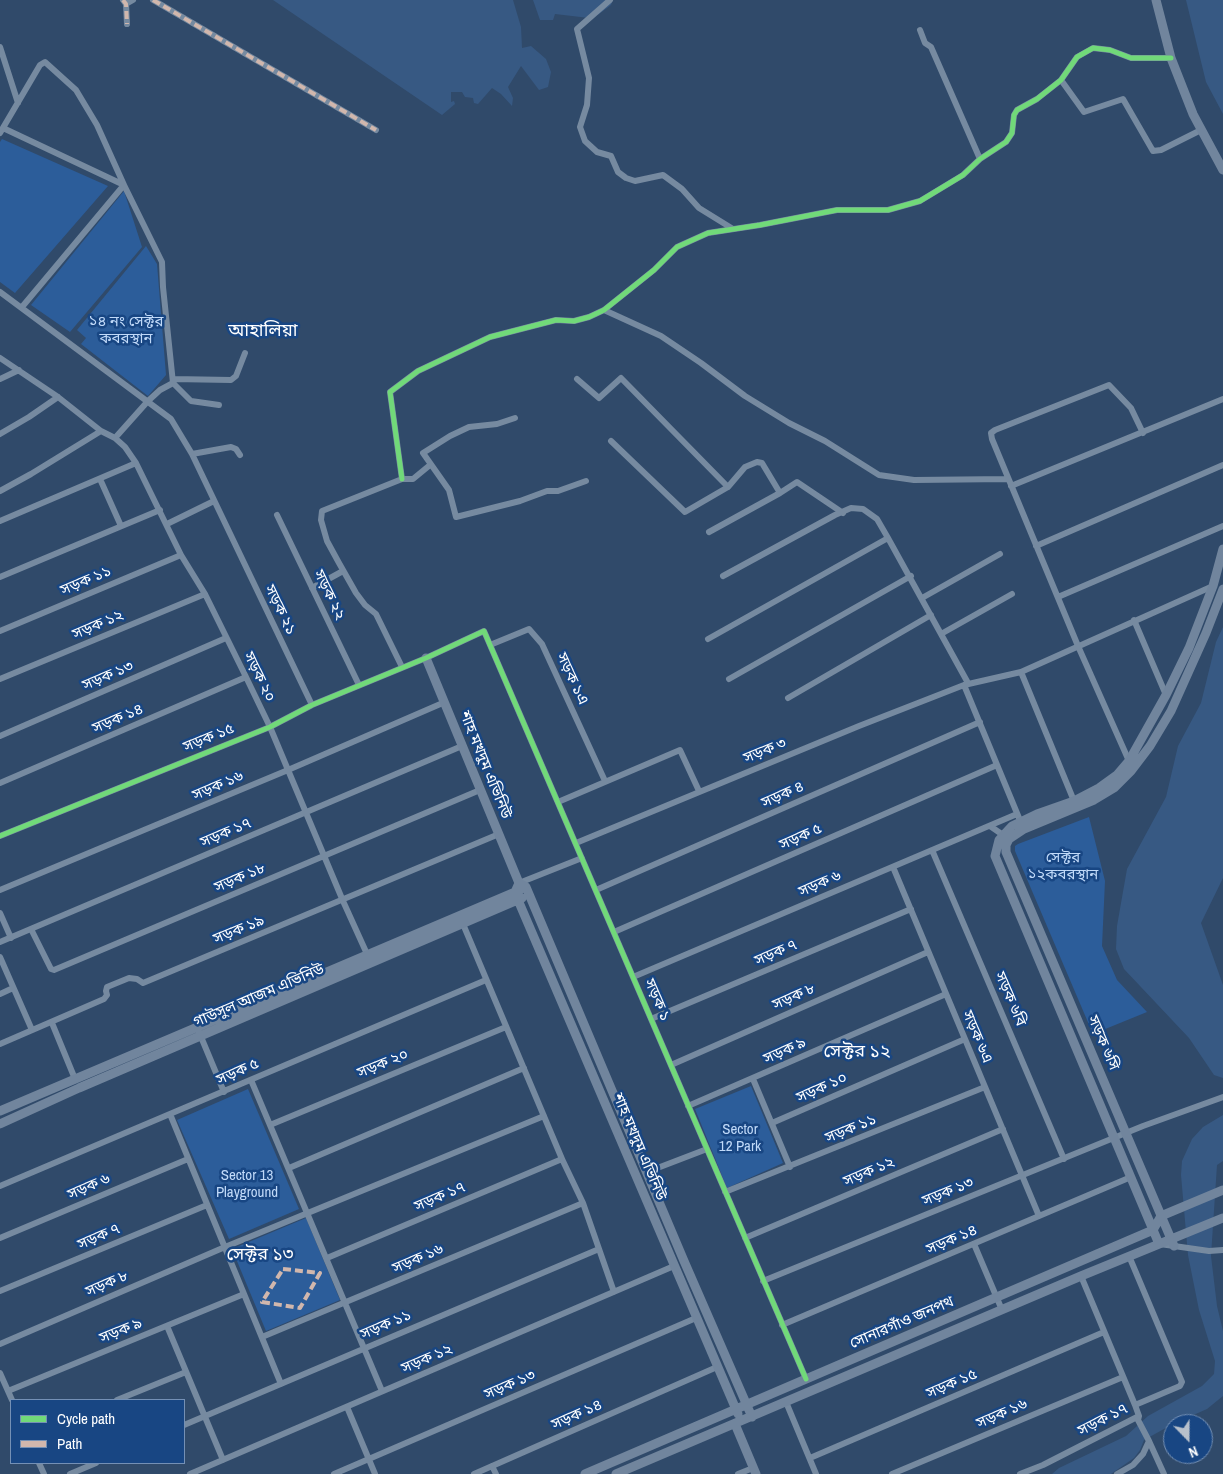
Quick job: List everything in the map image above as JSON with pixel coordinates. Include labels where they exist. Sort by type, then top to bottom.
[{"type":"street","points":[[127,24],[124,2],[132,0]]},
{"type":"street","points":[[153,0],[376,130]]},
{"type":"street","points":[[610,0],[577,29],[589,78],[587,106],[580,126],[585,141],[597,152],[611,156],[618,172],[626,178],[635,180],[663,175],[682,189],[699,208],[733,228]]},
{"type":"street","points":[[1156,0],[1171,58],[1200,130],[1223,170]]},
{"type":"street","points":[[920,30],[925,43],[930,47],[948,88],[952,92],[980,159]]},
{"type":"street","points":[[0,47],[18,103]]},
{"type":"street","points":[[402,479],[390,392],[418,371],[490,337],[556,320],[574,321],[604,310],[654,270],[677,247],[708,233],[837,210],[888,210],[920,201],[963,174],[980,159],[989,155],[1010,138],[1014,115],[1018,110],[1038,99],[1061,80],[1077,57],[1093,48],[1110,50],[1131,58],[1171,58]]},
{"type":"street","points":[[124,185],[2,131],[42,63],[45,62],[76,90],[97,125],[163,265],[173,381],[191,401],[219,404]]},
{"type":"street","points":[[1061,80],[1084,112],[1123,99],[1153,151],[1161,150],[1200,130]]},
{"type":"street","points":[[22,307],[124,185]]},
{"type":"street","name":"সড়ক ২১","points":[[0,292],[171,419],[192,454],[312,705]]},
{"type":"street","points":[[604,310],[661,336],[745,396],[789,423],[825,441],[879,475],[914,480],[1008,479]]},
{"type":"street","points":[[114,438],[148,401],[173,381],[231,380],[236,376],[245,353]]},
{"type":"street","name":"সড়ক ২০","points":[[0,358],[58,397],[101,431],[114,438],[125,447],[136,463],[181,555],[205,594],[270,727],[367,954]]},
{"type":"street","points":[[0,379],[20,370]]},
{"type":"street","points":[[577,379],[599,398],[620,378],[728,487]]},
{"type":"street","points":[[1129,761],[1078,646],[992,440],[991,433],[1106,386],[1111,386],[1132,408],[1144,433]]},
{"type":"street","points":[[0,434],[58,397]]},
{"type":"street","points":[[1011,486],[1223,399]]},
{"type":"street","points":[[515,418],[497,424],[468,428],[450,436],[423,453],[430,466],[449,490],[456,517],[512,503],[547,491],[558,491],[586,481]]},
{"type":"street","points":[[0,491],[39,470],[101,431]]},
{"type":"street","points":[[610,441],[685,512],[728,487],[745,467],[757,462],[762,463],[780,493]]},
{"type":"street","points":[[192,454],[231,447],[240,454]]},
{"type":"street","points":[[0,521],[136,463]]},
{"type":"street","points":[[1036,546],[1223,465]]},
{"type":"street","points":[[402,667],[376,614],[365,605],[356,593],[327,541],[321,520],[322,511],[402,479],[413,479],[430,466]]},
{"type":"street","points":[[100,479],[121,526]]},
{"type":"street","points":[[709,532],[797,482],[843,513]]},
{"type":"street","points":[[167,524],[214,501]]},
{"type":"street","points":[[723,576],[852,508],[863,509],[877,520],[922,598],[966,684],[1019,818]]},
{"type":"street","points":[[0,577],[160,510]]},
{"type":"street","name":"সড়ক ২২","points":[[277,515],[359,685]]},
{"type":"street","points":[[1058,597],[1223,526]]},
{"type":"street","points":[[708,638],[888,538]]},
{"type":"street","points":[[1003,844],[1012,826],[1019,818],[1074,801],[1099,788],[1117,775],[1129,761],[1166,695],[1189,648],[1213,586],[1223,549]]},
{"type":"street","points":[[922,598],[1000,554]]},
{"type":"street","name":"সড়ক ১১","points":[[0,631],[181,555]]},
{"type":"street","points":[[312,588],[343,571]]},
{"type":"street","points":[[729,679],[910,576]]},
{"type":"street","name":"সড়ক ৩","points":[[576,843],[699,791],[966,684],[1021,672],[1213,586]]},
{"type":"street","points":[[1003,844],[1024,829],[1094,800],[1114,788],[1132,771],[1171,711],[1206,634],[1223,590]]},
{"type":"street","name":"সড়ক ১২","points":[[0,679],[205,594]]},
{"type":"street","points":[[941,634],[1012,594]]},
{"type":"street","points":[[788,698],[931,615]]},
{"type":"street","points":[[1134,620],[1166,695]]},
{"type":"street","name":"সড়ক ১এ","points":[[490,645],[529,628],[542,644],[606,782]]},
{"type":"street","name":"সড়ক ১৫","points":[[0,836],[270,727],[312,705],[426,658],[484,631]]},
{"type":"street","name":"সড়ক ১","points":[[484,631],[806,1380]]},
{"type":"street","name":"সড়ক ১৩","points":[[0,736],[226,638]]},
{"type":"street","name":"শাহ মখদুম এভিনিউ","points":[[426,658],[522,892],[569,1020],[736,1409],[738,1423],[754,1471]]},
{"type":"street","points":[[1021,672],[1074,801]]},
{"type":"street","name":"সড়ক ১৪","points":[[0,783],[246,677]]},
{"type":"street","name":"সড়ক ১৬","points":[[0,890],[288,770],[445,702]]},
{"type":"street","name":"সড়ক ৪","points":[[596,890],[980,722]]},
{"type":"street","name":"সড়ক ১৭","points":[[0,942],[462,746]]},
{"type":"street","points":[[558,802],[680,750],[699,791]]},
{"type":"street","name":"সড়ক ৫","points":[[614,932],[997,765]]},
{"type":"street","name":"সড়ক ১৮","points":[[32,929],[51,970],[54,970],[480,790]]},
{"type":"street","name":"সড়ক ৬","points":[[633,977],[990,826],[1019,818]]},
{"type":"street","points":[[990,826],[1003,844]]},
{"type":"street","name":"সড়ক ১৯","points":[[0,1044],[104,999],[107,996],[106,990],[108,988],[129,978],[137,979],[143,983],[499,834]]},
{"type":"street","name":"সড়ক ৬সি","points":[[1003,844],[995,856],[1159,1244]]},
{"type":"street","name":"সড়ক ৬সি","points":[[1003,844],[1173,1243]]},
{"type":"street","name":"সড়ক ৬বি","points":[[932,850],[1064,1159]]},
{"type":"street","points":[[522,892],[582,858]]},
{"type":"street","name":"সড়ক ৬এ","points":[[893,866],[1039,1216]]},
{"type":"street","name":"শাহ মখদুম এভিনিউ","points":[[522,892],[580,1015],[752,1416]]},
{"type":"street","name":"গাউসুল আজম এভিনিউ","points":[[0,1124],[463,924],[522,892]]},
{"type":"street","name":"গাউসুল আজম এভিনিউ","points":[[0,1111],[367,954],[522,892]]},
{"type":"street","name":"সড়ক ৭","points":[[651,1019],[911,909]]},
{"type":"street","points":[[0,913],[11,938]]},
{"type":"street","points":[[463,924],[562,1159],[583,1203],[614,1292]]},
{"type":"street","points":[[1032,945],[1044,940]]},
{"type":"street","name":"সড়ক ৮","points":[[670,1064],[928,952]]},
{"type":"street","points":[[0,957],[32,1030]]},
{"type":"street","name":"সড়ক ৫","points":[[0,1186],[486,980]]},
{"type":"street","points":[[0,994],[13,988]]},
{"type":"street","name":"সড়ক ৯","points":[[688,1106],[946,994]]},
{"type":"street","points":[[569,1020],[580,1015]]},
{"type":"street","points":[[52,1023],[75,1079]]},
{"type":"street","points":[[196,1027],[224,1092]]},
{"type":"street","name":"সড়ক ২০","points":[[270,1125],[506,1027]]},
{"type":"street","name":"সড়ক ১০","points":[[772,1123],[965,1039]]},
{"type":"street","points":[[289,1168],[524,1068]]},
{"type":"street","points":[[753,1079],[790,1167]]},
{"type":"street","points":[[252,1080],[382,1391]]},
{"type":"street","name":"সড়ক ১১","points":[[725,1192],[985,1087]]},
{"type":"street","name":"সড়ক ১৩","points":[[763,1281],[1143,1126],[1223,1097]]},
{"type":"street","points":[[170,1114],[282,1384]]},
{"type":"street","points":[[225,1247],[544,1116]]},
{"type":"street","name":"সড়ক ১২","points":[[745,1238],[1003,1129]]},
{"type":"street","points":[[647,1172],[707,1149]]},
{"type":"street","name":"সড়ক ৬","points":[[0,1238],[188,1159]]},
{"type":"street","name":"সড়ক ১৭","points":[[327,1258],[562,1159]]},
{"type":"street","name":"সড়ক ১৪","points":[[782,1325],[1131,1177]]},
{"type":"street","points":[[641,1187],[652,1182]]},
{"type":"street","points":[[1153,1230],[1161,1216],[1223,1190]]},
{"type":"street","name":"সড়ক ১৬","points":[[262,1337],[583,1203]]},
{"type":"street","name":"সড়ক ৭","points":[[0,1292],[207,1205]]},
{"type":"street","name":"সোনারগাঁও জনপথ","points":[[616,1474],[1129,1256],[1159,1244],[1173,1243],[1181,1235],[1223,1218]]},
{"type":"street","name":"সোনারগাঁও জনপথ","points":[[585,1474],[1153,1230]]},
{"type":"street","points":[[1173,1243],[1209,1251],[1223,1250]]},
{"type":"street","points":[[974,1244],[1002,1310]]},
{"type":"street","name":"সড়ক ৮","points":[[0,1344],[225,1247]]},
{"type":"street","name":"সড়ক ১১","points":[[185,1425],[599,1249]]},
{"type":"street","name":"সড়ক ১৭","points":[[1020,1474],[1139,1418],[1135,1405],[1180,1386],[1182,1382],[1129,1256]]},
{"type":"street","name":"সড়ক ১২","points":[[190,1474],[674,1266]]},
{"type":"street","points":[[1081,1276],[1135,1405]]},
{"type":"street","points":[[687,1296],[697,1291]]},
{"type":"street","name":"সড়ক ৯","points":[[8,1391],[244,1294]]},
{"type":"street","name":"সড়ক ১৩","points":[[334,1474],[696,1318]]},
{"type":"street","points":[[167,1326],[223,1460]]},
{"type":"street","name":"সড়ক ১৫","points":[[810,1458],[1104,1332]]},
{"type":"street","name":"সড়ক ১৪","points":[[474,1474],[718,1367]]},
{"type":"street","points":[[119,1399],[186,1372]]},
{"type":"street","points":[[0,1373],[12,1399]]},
{"type":"street","name":"সড়ক ১৬","points":[[892,1474],[1123,1377]]},
{"type":"street","points":[[786,1402],[816,1474]]},
{"type":"street","points":[[347,1407],[375,1474]]},
{"type":"street","points":[[1139,1418],[1164,1474]]},
{"type":"street","points":[[1117,1474],[1133,1465],[1142,1454],[1149,1440]]},
{"type":"street","points":[[642,1449],[648,1461]]},
{"type":"street","points":[[70,1474],[94,1464]]},
{"type":"street","points":[[1037,1474],[1043,1464]]},
{"type":"street","points":[[492,1466],[496,1474]]},
{"type":"street","points":[[738,1474],[754,1471]]},
{"type":"green space","points":[[2,139],[108,186],[15,293],[0,282],[0,142]]},
{"type":"green space","points":[[124,191],[142,247],[70,332],[31,305]]},
{"type":"green space","name":"১৪ নং সেক্টর কবরস্থান","points":[[146,246],[157,264],[166,375],[148,396],[81,344],[86,338],[77,330]]},
{"type":"green space","name":"সেক্টর ১২কবরস্থান","points":[[1089,817],[1105,881],[1102,946],[1117,980],[1147,1012],[1093,1034],[1015,851],[1015,846],[1018,844]]},
{"type":"green space","name":"Sector 12 Park","points":[[751,1086],[783,1163],[727,1188],[695,1109]]},
{"type":"green space","name":"Sector 13 Playground","points":[[248,1089],[299,1209],[229,1239],[177,1120]]},
{"type":"green space","points":[[306,1218],[340,1300],[266,1331],[232,1249]]},
{"type":"shaded area","points":[[273,0],[513,0],[521,27],[522,48],[531,46],[546,59],[551,72],[548,87],[539,90],[521,66],[508,87],[513,98],[512,106],[501,94],[492,88],[478,104],[474,103],[473,98],[465,97],[462,92],[451,92],[451,102],[454,101],[455,104],[442,115]]},
{"type":"shaded area","points":[[533,0],[613,0],[611,5],[599,14],[589,18],[555,14],[553,20],[540,20]]},
{"type":"shaded area","points":[[1186,0],[1223,0],[1223,114],[1206,82]]},
{"type":"shaded area","points":[[1223,627],[1223,878],[1201,923],[1223,985],[1223,1078],[1214,1075],[1189,1038],[1124,969],[1116,949],[1117,926],[1127,869],[1166,797],[1178,746],[1201,703],[1216,642]]},
{"type":"shaded area","points":[[1223,1115],[1223,1161],[1217,1165],[1211,1256],[1217,1306],[1223,1331],[1223,1396],[1207,1409],[1196,1414],[1163,1414],[1163,1430],[1144,1440],[1134,1458],[1111,1474],[1052,1474],[1059,1468],[1126,1436],[1148,1416],[1202,1386],[1214,1374],[1215,1361],[1199,1310],[1188,1255],[1181,1175],[1182,1161],[1192,1139],[1203,1127]]},
{"type":"marked path","points":[[123,0],[126,4],[127,24]]},
{"type":"marked path","points":[[153,0],[376,130]]},
{"type":"marked path","points":[[283,1269],[320,1273],[300,1308],[262,1302],[283,1269]]},
{"type":"cycle path","points":[[402,479],[390,392],[418,371],[490,337],[556,320],[574,321],[604,310],[654,270],[677,247],[708,233],[837,210],[888,210],[920,201],[963,175],[980,159],[1006,142],[1012,133],[1014,115],[1017,110],[1037,99],[1061,80],[1077,57],[1093,48],[1110,50],[1131,58],[1171,58]]},
{"type":"cycle path","points":[[0,836],[270,727],[312,705],[426,658],[484,631],[806,1379]]},
{"type":"district","name":"আহালিয়া","points":[[263,331]]},
{"type":"district","name":"সেক্টর ১২","points":[[857,1052]]},
{"type":"district","name":"সেক্টর ১৩","points":[[260,1255]]}]
